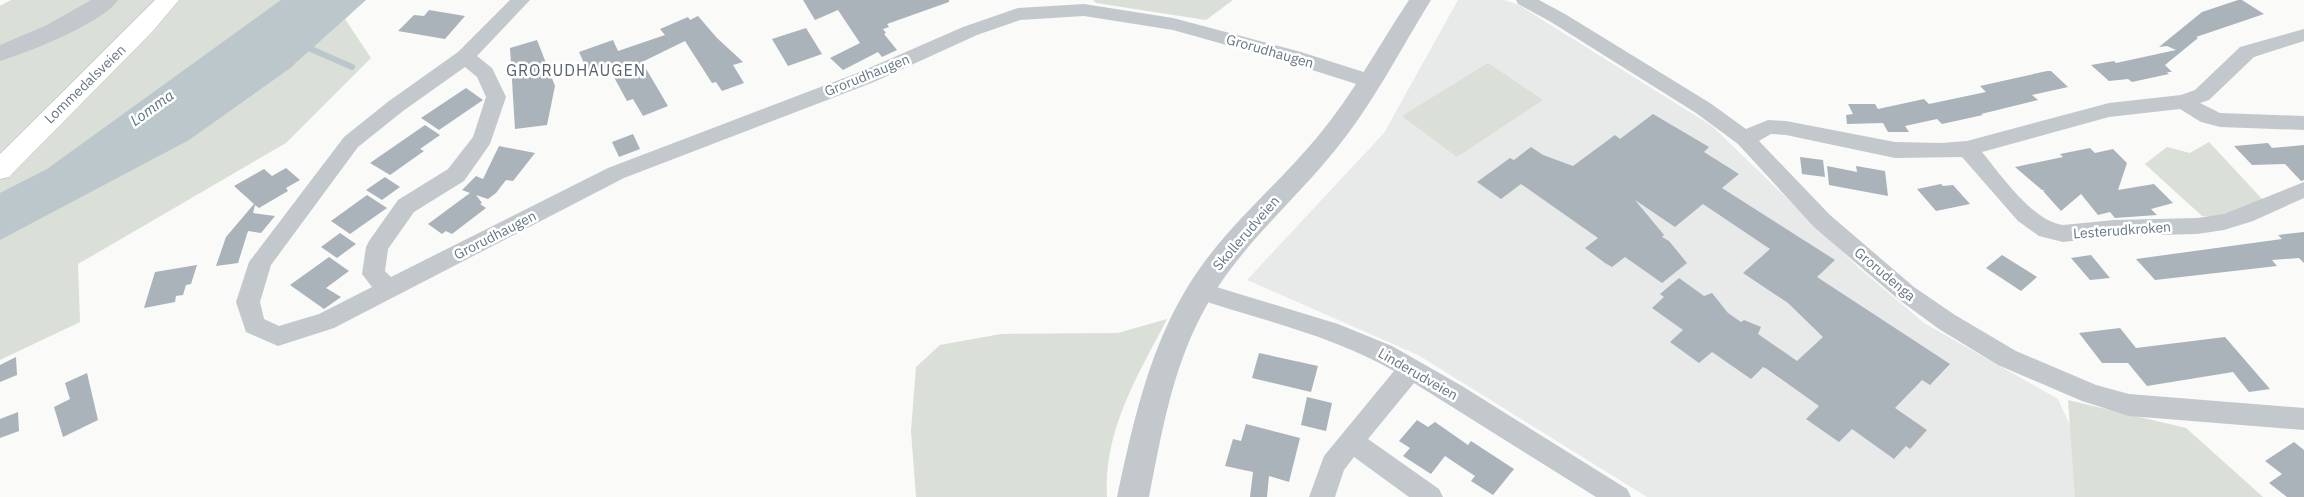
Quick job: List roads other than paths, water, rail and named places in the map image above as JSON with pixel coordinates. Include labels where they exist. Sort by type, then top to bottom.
[{"type":"main road","name":"Lommedalsveien","points":[[0,170],[25,143],[145,26],[168,0]]},
{"type":"main road","name":"Lommedalsveien","points":[[145,26],[183,0]]},
{"type":"street","points":[[0,53],[40,39],[85,15],[107,0]]},
{"type":"street","name":"Grorudhaugen","points":[[521,0],[465,57],[396,106],[351,142],[260,262],[248,302],[254,325],[278,336],[326,321],[616,173],[866,77],[970,31],[1018,14],[1084,10],[1173,24],[1294,57],[1369,81]]},
{"type":"street","name":"Skollerudveien","points":[[1133,497],[1153,407],[1170,352],[1186,315],[1200,291],[1232,248],[1327,142],[1369,81],[1420,0]]},
{"type":"street","name":"Grorudenga","points":[[1525,0],[1558,18],[1703,108],[1745,139],[1822,221],[1906,293],[1947,322],[2007,358],[2076,388],[2129,405],[2304,419]]},
{"type":"street","points":[[1745,139],[1768,127],[1786,128],[1895,150],[1941,151],[1967,149],[2109,110],[2183,102],[2202,95],[2247,52],[2266,45],[2304,36]]},
{"type":"street","points":[[389,289],[373,274],[378,247],[406,206],[456,175],[483,139],[496,97],[485,73],[465,57]]},
{"type":"street","points":[[2183,102],[2208,117],[2220,120],[2304,123]]},
{"type":"street","name":"Lesterudkroken","points":[[1967,149],[2018,207],[2037,224],[2058,233],[2080,233],[2113,228],[2193,226],[2223,222],[2267,206],[2286,195],[2304,190]]},
{"type":"street","name":"Linderudveien","points":[[1200,291],[1338,334],[1383,353],[1618,497]]},
{"type":"street","points":[[1322,497],[1333,464],[1411,369]]},
{"type":"street","points":[[1352,442],[1430,497]]},
{"type":"water","name":"Lomma","points":[[281,0],[366,0],[289,69],[189,140],[0,240],[0,193],[47,169]]},
{"type":"waterway","points":[[311,49],[352,67]]},
{"type":"district","name":"GRORUDHAUGEN","points":[[576,70]]}]
